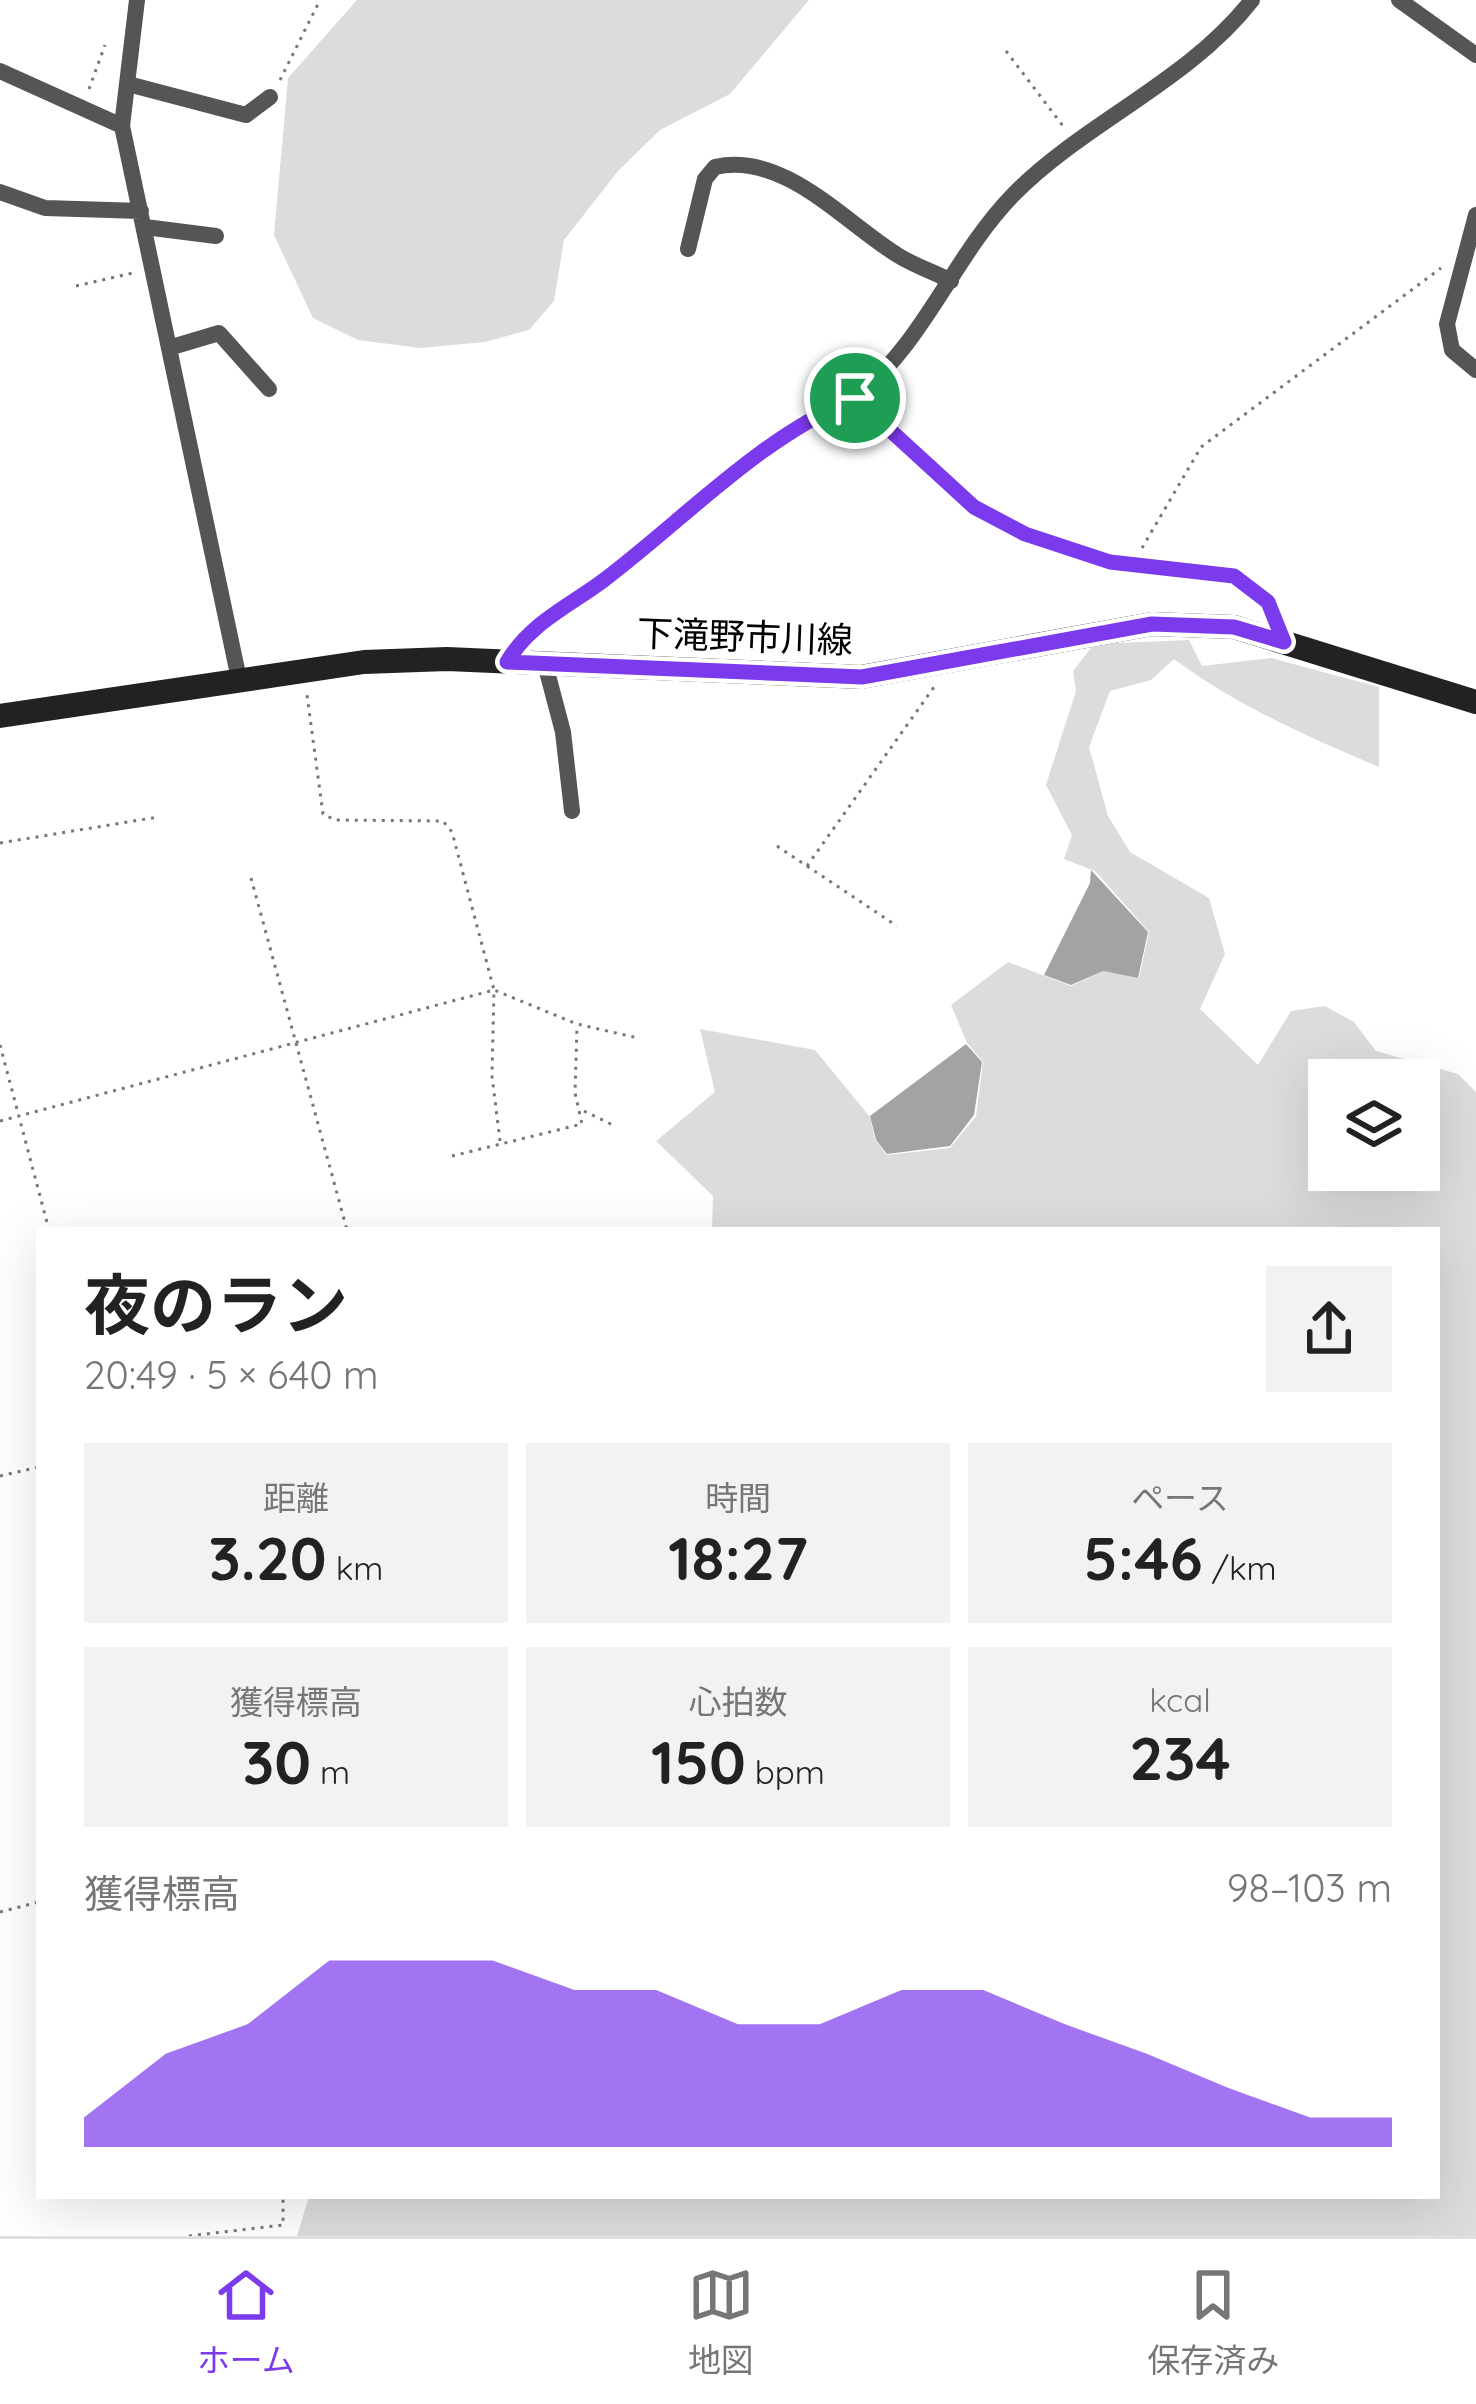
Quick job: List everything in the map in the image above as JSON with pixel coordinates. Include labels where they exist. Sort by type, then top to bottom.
[{"type":"main road","name":"下滝野市川線","points":[[0,716],[304,669],[447,659],[862,677],[1152,624],[1234,627],[1476,702]]},
{"type":"street","points":[[137,0],[122,126],[239,679]]},
{"type":"street","points":[[507,662],[523,635],[601,582],[765,447],[811,416],[855,398],[923,329],[985,226],[1018,190],[1208,46],[1252,0]]},
{"type":"street","points":[[1399,0],[1476,55]]},
{"type":"street","points":[[0,71],[122,126]]},
{"type":"street","points":[[128,84],[246,115],[270,97]]},
{"type":"street","points":[[688,249],[705,179],[715,166],[729,163],[808,190],[900,256],[951,281]]},
{"type":"street","points":[[0,192],[45,208],[143,219],[216,236]]},
{"type":"street","points":[[1476,215],[1459,264],[1448,340],[1476,370]]},
{"type":"street","points":[[172,347],[219,333],[269,389]]},
{"type":"street","points":[[855,398],[974,507],[1025,534],[1135,566],[1234,576],[1268,602],[1284,642]]},
{"type":"street","points":[[544,664],[562,732],[572,811]]},
{"type":"path","points":[[270,97],[320,0]]},
{"type":"path","points":[[81,110],[105,45]]},
{"type":"path","points":[[1006,51],[1077,144]]},
{"type":"path","points":[[1135,566],[1167,498],[1201,448],[1448,263],[1459,264]]},
{"type":"path","points":[[76,286],[154,267]]},
{"type":"path","points":[[807,866],[928,701],[935,684],[931,667]]},
{"type":"path","points":[[304,669],[323,814],[335,820],[443,821],[452,832],[494,990],[492,1076],[500,1142]]},
{"type":"path","points":[[0,842],[158,817]]},
{"type":"path","points":[[777,846],[897,926]]},
{"type":"path","points":[[251,878],[345,1227]]},
{"type":"path","points":[[0,1121],[494,990],[577,1024],[638,1038]]},
{"type":"path","points":[[452,1156],[582,1124],[575,1093],[577,1024]]},
{"type":"path","points":[[0,1045],[48,1227]]},
{"type":"path","points":[[582,1111],[615,1126]]},
{"type":"path","points":[[0,1476],[36,1467]]},
{"type":"path","points":[[0,1912],[36,1903]]},
{"type":"path","points":[[283,2199],[284,2236]]},
{"type":"path","points":[[189,2236],[283,2225]]},
{"type":"shaded area","points":[[357,0],[809,0],[730,94],[660,130],[618,171],[564,240],[554,301],[529,330],[485,342],[420,348],[358,340],[313,318],[274,235],[288,78]]},
{"type":"shaded area","points":[[1189,640],[1202,666],[1271,658],[1379,687],[1379,767],[1247,706],[1174,659],[1151,680],[1110,691],[1089,747],[1108,816],[1130,852],[1209,898],[1225,954],[1200,1009],[1258,1065],[1291,1011],[1325,1006],[1354,1022],[1376,1051],[1405,1059],[1308,1059],[1308,1191],[1440,1191],[1440,1069],[1458,1074],[1476,1092],[1476,2236],[297,2236],[308,2199],[1440,2199],[1440,1227],[712,1227],[713,1196],[656,1141],[715,1092],[700,1029],[815,1050],[870,1117],[875,1140],[887,1155],[950,1148],[976,1116],[983,1062],[967,1043],[951,1005],[1008,962],[1071,986],[1103,971],[1139,978],[1149,932],[1095,871],[1064,859],[1072,835],[1046,785],[1076,691],[1073,671],[1094,644]]},
{"type":"shaded area","points":[[1091,870],[1148,932],[1138,978],[1103,971],[1071,985],[1044,975],[1090,883]]},
{"type":"shaded area","points":[[966,1044],[982,1062],[974,1115],[950,1146],[887,1154],[876,1140],[870,1116]]},
{"type":"route","points":[[855,398],[974,507],[1025,534],[1110,562],[1234,576],[1268,602],[1284,642],[1234,627],[1152,624],[862,677],[507,662],[523,635],[601,582],[765,447],[811,416],[855,398]]}]
